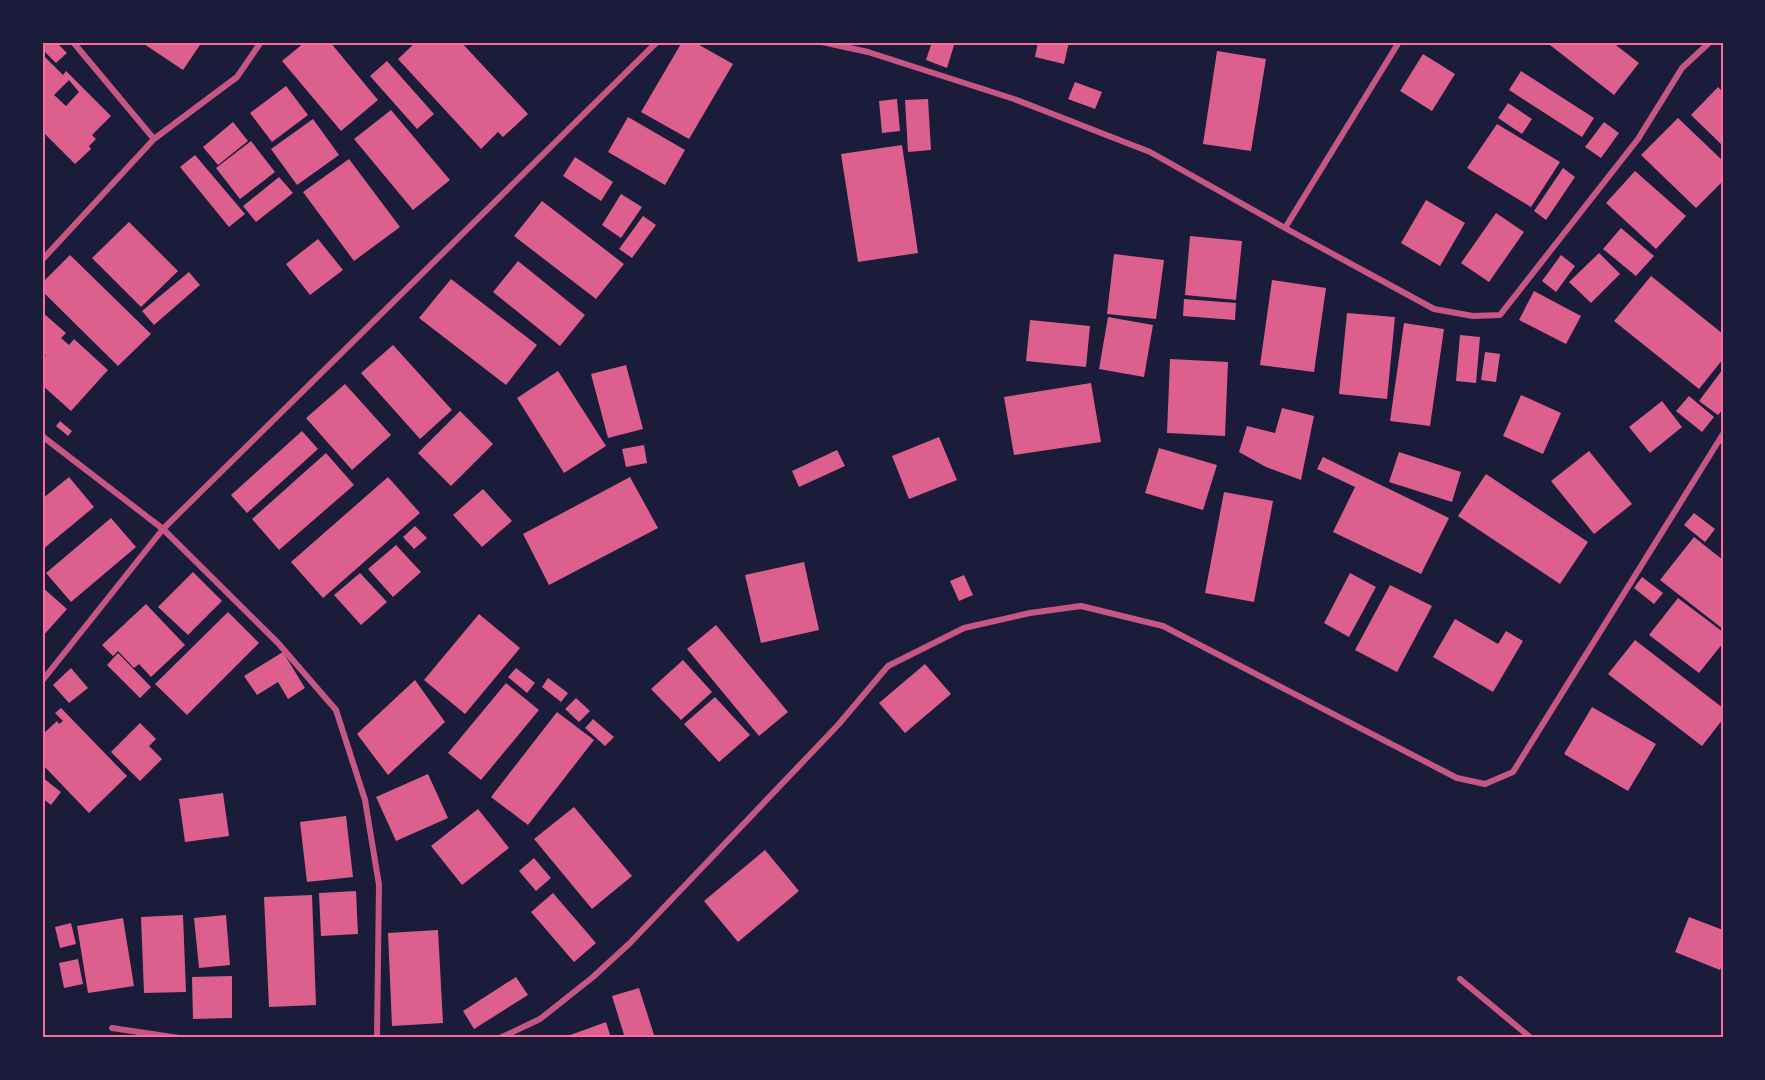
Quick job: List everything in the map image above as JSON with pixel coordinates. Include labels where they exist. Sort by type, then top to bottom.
[{"type":"street","points":[[74,42],[154,139]]},
{"type":"street","points":[[42,260],[154,139],[237,77],[261,42]]},
{"type":"street","points":[[42,681],[163,529],[657,42]]},
{"type":"street","points":[[822,42],[868,52],[1014,99],[1150,152],[1434,309],[1473,316],[1500,315],[1638,139],[1682,68],[1710,42]]},
{"type":"street","points":[[1285,228],[1399,42]]},
{"type":"street","points":[[500,1038],[540,1019],[630,944],[838,725],[888,666],[964,628],[1030,613],[1081,606],[1163,626],[1457,778],[1485,784],[1514,772],[1723,434]]},
{"type":"street","points":[[42,436],[163,529],[278,643],[336,710],[364,800],[379,885],[377,1038]]},
{"type":"street","points":[[1460,979],[1531,1038]]},
{"type":"street","points":[[112,1028],[179,1038]]},
{"type":"building","points":[[42,42],[56,42],[67,53],[56,63],[42,49]]},
{"type":"building","points":[[141,42],[202,42],[183,70]]},
{"type":"building","points":[[305,42],[330,42],[378,100],[341,131],[282,61]]},
{"type":"building","points":[[416,42],[461,42],[528,114],[503,137],[498,132],[481,149],[398,59]]},
{"type":"building","points":[[682,42],[694,42],[733,64],[689,139],[641,112]]},
{"type":"building","points":[[932,42],[955,42],[947,68],[926,60]]},
{"type":"building","points":[[1038,42],[1069,42],[1064,64],[1035,57]]},
{"type":"building","points":[[1552,42],[1612,42],[1639,63],[1614,95],[1550,45]]},
{"type":"building","points":[[1217,51],[1266,59],[1251,151],[1203,144]]},
{"type":"building","points":[[42,54],[63,75],[66,71],[111,116],[92,135],[96,139],[89,146],[91,149],[75,164],[42,131]],"holes":[[[69,80],[79,92],[66,106],[54,95]]]},
{"type":"building","points":[[1423,54],[1455,74],[1432,111],[1400,91]]},
{"type":"building","points":[[387,61],[434,114],[417,129],[370,76]]},
{"type":"building","points":[[1521,71],[1594,118],[1582,137],[1509,90]]},
{"type":"building","points":[[1075,82],[1102,92],[1095,109],[1068,99]]},
{"type":"building","points":[[286,86],[308,115],[272,142],[250,113]]},
{"type":"building","points":[[1718,87],[1723,92],[1723,146],[1691,115]]},
{"type":"building","points":[[897,99],[900,131],[882,133],[879,101]]},
{"type":"building","points":[[928,99],[931,150],[908,152],[905,100]]},
{"type":"building","points":[[1508,103],[1532,119],[1522,134],[1498,118]]},
{"type":"building","points":[[391,110],[450,180],[413,210],[354,139]]},
{"type":"building","points":[[628,117],[685,150],[665,185],[608,152]]},
{"type":"building","points":[[1678,118],[1723,161],[1723,181],[1696,208],[1641,155]]},
{"type":"building","points":[[313,119],[339,155],[297,185],[271,149]]},
{"type":"building","points":[[233,122],[248,141],[218,165],[203,147]]},
{"type":"building","points":[[1604,122],[1619,133],[1601,158],[1585,147]]},
{"type":"building","points":[[1497,124],[1560,162],[1531,207],[1467,168]]},
{"type":"building","points":[[251,141],[275,172],[240,199],[216,168]]},
{"type":"building","points":[[902,145],[918,253],[858,262],[841,154]]},
{"type":"building","points":[[195,155],[245,214],[229,227],[180,167]]},
{"type":"building","points":[[575,157],[613,182],[601,201],[563,176]]},
{"type":"building","points":[[349,159],[400,227],[354,261],[303,192]]},
{"type":"building","points":[[1563,168],[1575,177],[1546,220],[1534,211]]},
{"type":"building","points":[[1635,171],[1686,216],[1656,249],[1606,203]]},
{"type":"building","points":[[279,177],[293,193],[256,222],[243,206]]},
{"type":"building","points":[[621,194],[642,207],[621,238],[602,225]]},
{"type":"building","points":[[1426,200],[1465,223],[1440,266],[1401,243]]},
{"type":"building","points":[[542,201],[624,264],[596,299],[514,236]]},
{"type":"building","points":[[1496,213],[1524,232],[1489,282],[1461,263]]},
{"type":"building","points":[[643,216],[656,225],[632,258],[619,249]]},
{"type":"building","points":[[129,222],[178,271],[141,307],[92,258]]},
{"type":"building","points":[[1621,228],[1654,256],[1636,276],[1603,249]]},
{"type":"building","points":[[1190,236],[1242,241],[1236,300],[1185,295]]},
{"type":"building","points":[[318,239],[343,270],[310,295],[286,264]]},
{"type":"building","points":[[1599,253],[1620,274],[1591,303],[1569,282]]},
{"type":"building","points":[[1114,254],[1164,260],[1156,319],[1107,314]]},
{"type":"building","points":[[70,255],[151,334],[118,366],[42,291],[42,283]]},
{"type":"building","points":[[1561,255],[1575,266],[1556,292],[1542,281]]},
{"type":"building","points":[[518,261],[585,315],[560,346],[493,292]]},
{"type":"building","points":[[189,272],[200,285],[154,325],[142,311]]},
{"type":"building","points":[[1651,276],[1723,334],[1723,359],[1699,389],[1614,321]]},
{"type":"building","points":[[451,279],[537,345],[506,385],[419,318]]},
{"type":"building","points":[[1272,280],[1326,288],[1314,372],[1260,365]]},
{"type":"building","points":[[1534,291],[1581,316],[1566,344],[1519,320]]},
{"type":"building","points":[[1184,299],[1236,303],[1235,320],[1183,316]]},
{"type":"building","points":[[42,312],[66,333],[61,338],[69,345],[74,339],[108,370],[71,411],[42,385],[42,359],[46,355],[42,352]]},
{"type":"building","points":[[1347,313],[1395,317],[1387,399],[1339,394]]},
{"type":"building","points":[[1108,317],[1153,325],[1144,377],[1099,369]]},
{"type":"building","points":[[1030,320],[1090,326],[1086,367],[1026,361]]},
{"type":"building","points":[[1404,323],[1444,329],[1430,426],[1390,421]]},
{"type":"building","points":[[1460,335],[1480,337],[1476,383],[1456,381]]},
{"type":"building","points":[[393,345],[452,410],[420,439],[361,373]]},
{"type":"building","points":[[1485,352],[1500,354],[1496,382],[1481,380]]},
{"type":"building","points":[[1170,359],[1228,362],[1225,436],[1167,433]]},
{"type":"building","points":[[626,365],[643,429],[608,438],[591,374]]},
{"type":"building","points":[[1723,369],[1723,409],[1718,415],[1699,401]]},
{"type":"building","points":[[558,371],[606,446],[564,473],[517,398]]},
{"type":"building","points":[[1091,383],[1101,442],[1014,455],[1004,397]]},
{"type":"building","points":[[345,384],[391,435],[352,470],[306,418]]},
{"type":"building","points":[[1521,395],[1561,413],[1543,454],[1503,436]]},
{"type":"building","points":[[1689,396],[1714,417],[1702,432],[1676,411]]},
{"type":"building","points":[[1662,401],[1682,427],[1650,453],[1629,427]]},
{"type":"building","points":[[1282,408],[1314,416],[1301,480],[1266,467],[1239,452],[1247,426],[1275,433]]},
{"type":"building","points":[[460,411],[493,444],[451,486],[418,453]]},
{"type":"building","points":[[60,421],[72,431],[68,436],[56,426]]},
{"type":"building","points":[[302,431],[318,449],[247,513],[231,495]]},
{"type":"building","points":[[939,437],[957,480],[909,499],[892,456]]},
{"type":"building","points":[[644,445],[647,463],[626,467],[622,449]]},
{"type":"building","points":[[1159,448],[1217,465],[1203,510],[1145,493]]},
{"type":"building","points":[[837,450],[845,466],[799,487],[792,471]]},
{"type":"building","points":[[1589,451],[1632,504],[1594,534],[1551,481]]},
{"type":"building","points":[[1399,452],[1461,472],[1452,502],[1389,482]]},
{"type":"building","points":[[326,453],[354,485],[279,550],[252,519]]},
{"type":"building","points":[[1323,457],[1449,518],[1421,574],[1333,532],[1355,487],[1317,469]]},
{"type":"building","points":[[1486,474],[1588,542],[1560,584],[1458,516]]},
{"type":"building","points":[[69,477],[94,507],[42,550],[42,499]]},
{"type":"building","points":[[388,477],[420,513],[323,598],[291,562]]},
{"type":"building","points":[[630,477],[658,528],[549,585],[523,534]]},
{"type":"building","points":[[483,489],[512,521],[482,547],[453,515]]},
{"type":"building","points":[[1224,492],[1273,501],[1254,602],[1205,593]]},
{"type":"building","points":[[1694,513],[1715,529],[1705,542],[1684,525]]},
{"type":"building","points":[[111,518],[136,547],[71,602],[46,573]]},
{"type":"building","points":[[415,526],[427,538],[414,549],[403,537]]},
{"type":"building","points":[[1694,537],[1723,560],[1723,629],[1660,580]]},
{"type":"building","points":[[396,545],[421,572],[393,597],[368,569]]},
{"type":"building","points":[[804,562],[819,630],[761,643],[745,575]]},
{"type":"building","points":[[193,572],[222,601],[188,635],[158,607]]},
{"type":"building","points":[[360,573],[387,602],[361,625],[334,595]]},
{"type":"building","points":[[1350,573],[1376,587],[1349,637],[1324,623]]},
{"type":"building","points":[[964,575],[973,595],[959,601],[950,581]]},
{"type":"building","points":[[1642,577],[1663,593],[1654,604],[1634,588]]},
{"type":"building","points":[[1390,585],[1432,606],[1397,672],[1355,650]]},
{"type":"building","points":[[42,587],[67,609],[42,637]]},
{"type":"building","points":[[1678,598],[1723,632],[1723,643],[1699,673],[1649,635]]},
{"type":"building","points":[[146,604],[185,645],[151,677],[139,664],[134,668],[118,651],[113,656],[102,645]]},
{"type":"building","points":[[228,612],[259,643],[187,715],[155,684]]},
{"type":"building","points":[[479,614],[520,648],[465,714],[424,680]]},
{"type":"building","points":[[1455,619],[1498,644],[1506,631],[1523,641],[1493,692],[1433,657]]},
{"type":"building","points":[[716,625],[788,712],[759,736],[687,649]]},
{"type":"building","points":[[1635,640],[1723,708],[1723,719],[1702,746],[1608,674]]},
{"type":"building","points":[[283,652],[305,688],[288,699],[278,682],[257,695],[244,676]]},
{"type":"building","points":[[118,653],[151,687],[140,698],[107,665]]},
{"type":"building","points":[[683,660],[712,692],[681,720],[651,689]]},
{"type":"building","points":[[925,664],[951,694],[905,733],[879,703]]},
{"type":"building","points":[[71,668],[88,688],[69,703],[53,685]]},
{"type":"building","points":[[516,668],[535,683],[527,693],[508,677]]},
{"type":"building","points":[[548,678],[568,693],[561,702],[542,687]]},
{"type":"building","points":[[415,680],[445,722],[388,775],[357,734]]},
{"type":"building","points":[[506,683],[539,710],[481,780],[448,753]]},
{"type":"building","points":[[715,697],[750,735],[719,762],[684,724]]},
{"type":"building","points":[[576,698],[590,711],[579,722],[565,709]]},
{"type":"building","points":[[1592,707],[1656,744],[1628,791],[1564,754]]},
{"type":"building","points":[[61,708],[127,776],[89,813],[42,764],[42,735],[57,721],[59,724],[63,721],[55,713]]},
{"type":"building","points":[[557,712],[594,740],[528,825],[491,797]]},
{"type":"building","points":[[593,719],[614,737],[605,746],[585,728]]},
{"type":"building","points":[[140,723],[156,739],[149,746],[162,759],[140,781],[111,752]]},
{"type":"building","points":[[428,774],[448,818],[396,841],[376,797]]},
{"type":"building","points":[[42,777],[61,792],[51,805],[42,798]]},
{"type":"building","points":[[223,793],[229,836],[185,842],[179,799]]},
{"type":"building","points":[[574,807],[632,876],[592,909],[534,839]]},
{"type":"building","points":[[478,809],[509,848],[462,885],[431,846]]},
{"type":"building","points":[[346,816],[353,877],[307,882],[300,822]]},
{"type":"building","points":[[765,850],[799,891],[738,942],[704,901]]},
{"type":"building","points":[[534,858],[551,878],[536,891],[519,871]]},
{"type":"building","points":[[356,891],[358,934],[321,936],[319,893]]},
{"type":"building","points":[[553,893],[596,943],[574,962],[531,912]]},
{"type":"building","points":[[312,895],[316,1005],[269,1007],[264,897]]},
{"type":"building","points":[[183,915],[186,992],[144,993],[141,917]]},
{"type":"building","points":[[226,915],[230,965],[199,968],[194,918]]},
{"type":"building","points":[[1689,917],[1723,930],[1723,963],[1720,970],[1675,952]]},
{"type":"building","points":[[123,918],[134,986],[88,993],[77,926]]},
{"type":"building","points":[[71,923],[76,944],[60,948],[55,927]]},
{"type":"building","points":[[438,930],[443,1023],[392,1026],[388,933]]},
{"type":"building","points":[[78,959],[83,984],[64,988],[59,963]]},
{"type":"building","points":[[232,976],[232,1018],[193,1019],[192,977]]},
{"type":"building","points":[[516,977],[528,995],[474,1029],[463,1011]]},
{"type":"building","points":[[639,988],[655,1038],[625,1038],[612,996]]},
{"type":"building","points":[[606,1022],[611,1038],[562,1038]]}]
